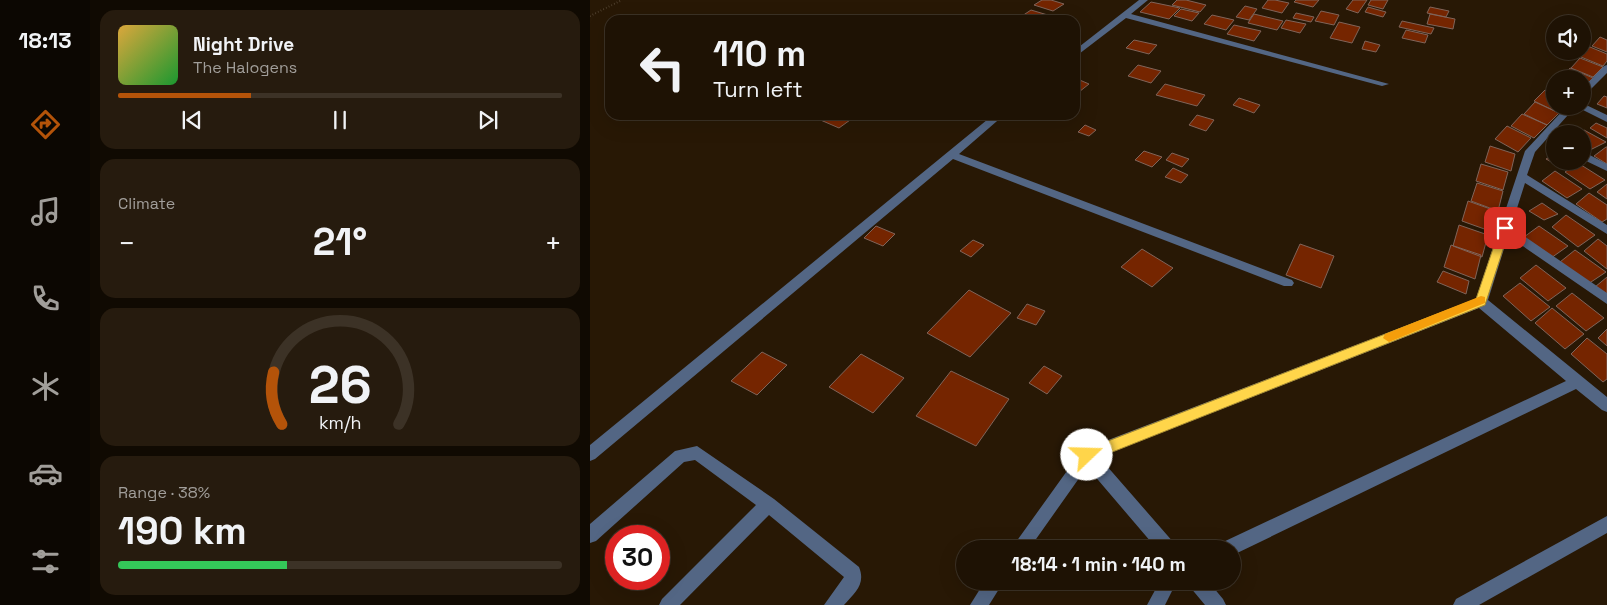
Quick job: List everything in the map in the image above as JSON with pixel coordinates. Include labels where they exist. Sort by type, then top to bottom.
[{"type":"street","points":[[1080,50],[1144,0]]},
{"type":"street","points":[[1124,15],[1385,84]]},
{"type":"street","points":[[1591,85],[1607,68]]},
{"type":"street","points":[[1591,111],[1607,119]]},
{"type":"street","points":[[590,454],[993,120]]},
{"type":"street","points":[[1481,302],[1530,152],[1546,140]]},
{"type":"street","points":[[950,154],[1288,283]]},
{"type":"street","points":[[1591,159],[1607,168]]},
{"type":"street","points":[[1522,176],[1607,230]]},
{"type":"street","points":[[1505,228],[1607,299]]},
{"type":"street","points":[[1481,302],[1607,406]]},
{"type":"street","points":[[1026,540],[1087,455],[1481,302]]},
{"type":"street","points":[[1241,542],[1577,382]]},
{"type":"street","points":[[590,535],[680,456],[697,453],[768,504],[853,573],[853,582],[833,605]]},
{"type":"street","points":[[1087,455],[1160,540]]},
{"type":"street","points":[[668,605],[768,504]]},
{"type":"street","points":[[1462,605],[1607,524]]},
{"type":"street","points":[[978,605],[989,590]]},
{"type":"street","points":[[1156,605],[1164,590]]},
{"type":"street","points":[[1204,590],[1217,605]]},
{"type":"path","points":[[590,16],[622,0]]},
{"type":"building","points":[[1042,0],[1051,0],[1064,4],[1053,11],[1034,5]]},
{"type":"building","points":[[1177,0],[1186,0],[1206,5],[1200,12],[1172,5]]},
{"type":"building","points":[[1268,0],[1289,3],[1282,13],[1262,8]]},
{"type":"building","points":[[1296,0],[1319,0],[1313,7],[1294,2]]},
{"type":"building","points":[[1353,0],[1367,0],[1358,13],[1346,9]]},
{"type":"building","points":[[1371,0],[1388,0],[1383,9],[1368,5]]},
{"type":"building","points":[[1151,2],[1180,8],[1169,19],[1140,12]]},
{"type":"building","points":[[1245,6],[1257,9],[1249,20],[1236,17]]},
{"type":"building","points":[[1368,7],[1386,12],[1383,17],[1365,12]]},
{"type":"building","points":[[1430,7],[1449,11],[1446,17],[1427,13]]},
{"type":"building","points":[[1181,9],[1199,13],[1192,21],[1174,16]]},
{"type":"building","points":[[1031,10],[1048,15],[1024,15]]},
{"type":"building","points":[[1321,11],[1339,15],[1334,25],[1315,21]]},
{"type":"building","points":[[1296,13],[1314,17],[1311,22],[1293,18]]},
{"type":"building","points":[[1254,14],[1283,21],[1277,30],[1248,23]]},
{"type":"building","points":[[1430,14],[1455,19],[1453,29],[1427,24]]},
{"type":"building","points":[[1212,15],[1234,20],[1226,30],[1204,24]]},
{"type":"building","points":[[1286,20],[1306,24],[1300,33],[1281,28]]},
{"type":"building","points":[[1402,21],[1434,28],[1431,34],[1399,27]]},
{"type":"building","points":[[1339,22],[1360,27],[1352,43],[1330,38]]},
{"type":"building","points":[[1234,25],[1261,31],[1254,41],[1227,34]]},
{"type":"building","points":[[1406,30],[1428,35],[1425,43],[1402,38]]},
{"type":"building","points":[[1600,37],[1607,40],[1607,52],[1592,46]]},
{"type":"building","points":[[1134,40],[1157,45],[1149,54],[1126,48]]},
{"type":"building","points":[[1365,41],[1380,45],[1376,52],[1362,49]]},
{"type":"building","points":[[1591,47],[1607,54],[1607,61],[1603,66],[1588,60],[1591,60]]},
{"type":"building","points":[[1578,60],[1585,60],[1603,67],[1593,77],[1591,76],[1591,70],[1576,70],[1571,68]]},
{"type":"building","points":[[1138,65],[1161,71],[1151,83],[1128,76]]},
{"type":"building","points":[[1080,80],[1089,84],[1080,91]]},
{"type":"building","points":[[1165,84],[1205,95],[1197,106],[1156,95]]},
{"type":"building","points":[[1545,90],[1546,90],[1546,107],[1534,101]]},
{"type":"building","points":[[1604,96],[1607,97],[1607,108],[1597,104]]},
{"type":"building","points":[[1239,98],[1260,105],[1254,113],[1233,105]]},
{"type":"building","points":[[1535,102],[1546,107],[1546,115],[1557,115],[1547,125],[1524,114]]},
{"type":"building","points":[[1522,114],[1547,125],[1534,138],[1511,126]]},
{"type":"building","points":[[1197,115],[1214,120],[1206,131],[1189,125]]},
{"type":"building","points":[[821,120],[850,120],[839,128]]},
{"type":"building","points":[[1596,123],[1607,128],[1607,138],[1591,129]]},
{"type":"building","points":[[1085,125],[1096,130],[1089,136],[1078,132]]},
{"type":"building","points":[[1507,126],[1531,138],[1518,152],[1495,139]]},
{"type":"building","points":[[1591,134],[1606,142],[1591,150]]},
{"type":"building","points":[[1490,146],[1515,154],[1511,171],[1485,162]]},
{"type":"building","points":[[1607,147],[1607,164],[1594,156]]},
{"type":"building","points":[[1144,151],[1162,157],[1152,167],[1135,160]]},
{"type":"building","points":[[1172,153],[1189,159],[1182,167],[1166,160]]},
{"type":"building","points":[[1481,164],[1508,172],[1503,190],[1476,181]]},
{"type":"building","points":[[1173,168],[1188,175],[1181,183],[1165,177]]},
{"type":"building","points":[[1568,170],[1589,170],[1605,180],[1590,189],[1565,172]]},
{"type":"building","points":[[1555,171],[1582,189],[1567,198],[1542,181]]},
{"type":"building","points":[[1477,183],[1503,191],[1498,211],[1471,201]]},
{"type":"building","points":[[1607,184],[1607,199],[1597,192]]},
{"type":"building","points":[[1589,193],[1607,205],[1607,219],[1602,222],[1576,204]]},
{"type":"building","points":[[1468,201],[1496,211],[1490,231],[1462,221]]},
{"type":"building","points":[[1542,203],[1558,214],[1544,220],[1529,211]]},
{"type":"building","points":[[1566,215],[1595,235],[1578,247],[1552,227]]},
{"type":"building","points":[[1459,225],[1488,235],[1482,257],[1453,246]]},
{"type":"building","points":[[876,226],[895,234],[883,246],[864,238]]},
{"type":"building","points":[[1539,226],[1568,246],[1551,258],[1524,237]]},
{"type":"building","points":[[1598,239],[1607,246],[1607,269],[1584,251]]},
{"type":"building","points":[[973,240],[984,245],[971,257],[960,251]]},
{"type":"building","points":[[1300,244],[1334,256],[1321,288],[1286,275]]},
{"type":"building","points":[[1451,245],[1481,255],[1475,279],[1444,267]]},
{"type":"building","points":[[1142,249],[1173,268],[1152,287],[1121,267]]},
{"type":"building","points":[[1575,250],[1606,272],[1588,284],[1560,262]]},
{"type":"building","points":[[1536,265],[1566,288],[1548,301],[1520,278]]},
{"type":"building","points":[[1443,271],[1469,281],[1466,294],[1437,282]]},
{"type":"building","points":[[1607,277],[1607,296],[1595,287]]},
{"type":"building","points":[[1520,283],[1550,307],[1531,321],[1503,296]]},
{"type":"building","points":[[969,290],[1011,313],[970,357],[927,333]]},
{"type":"building","points":[[1572,293],[1604,318],[1586,331],[1556,306]]},
{"type":"building","points":[[1027,304],[1045,311],[1036,325],[1017,318]]},
{"type":"building","points":[[1552,308],[1584,334],[1565,349],[1535,323]]},
{"type":"building","points":[[1607,329],[1607,346],[1598,338]]},
{"type":"building","points":[[1587,338],[1607,354],[1607,379],[1603,382],[1571,354]]},
{"type":"building","points":[[762,352],[787,365],[757,395],[731,381]]},
{"type":"building","points":[[861,354],[904,378],[873,413],[829,387]]},
{"type":"building","points":[[1044,366],[1062,376],[1047,394],[1029,383]]},
{"type":"building","points":[[951,371],[1009,399],[976,446],[916,416]]},
{"type":"slow traffic","points":[[1389,338],[1481,302],[1481,300]]},
{"type":"route","points":[[1087,455],[1481,302],[1505,228]]}]
